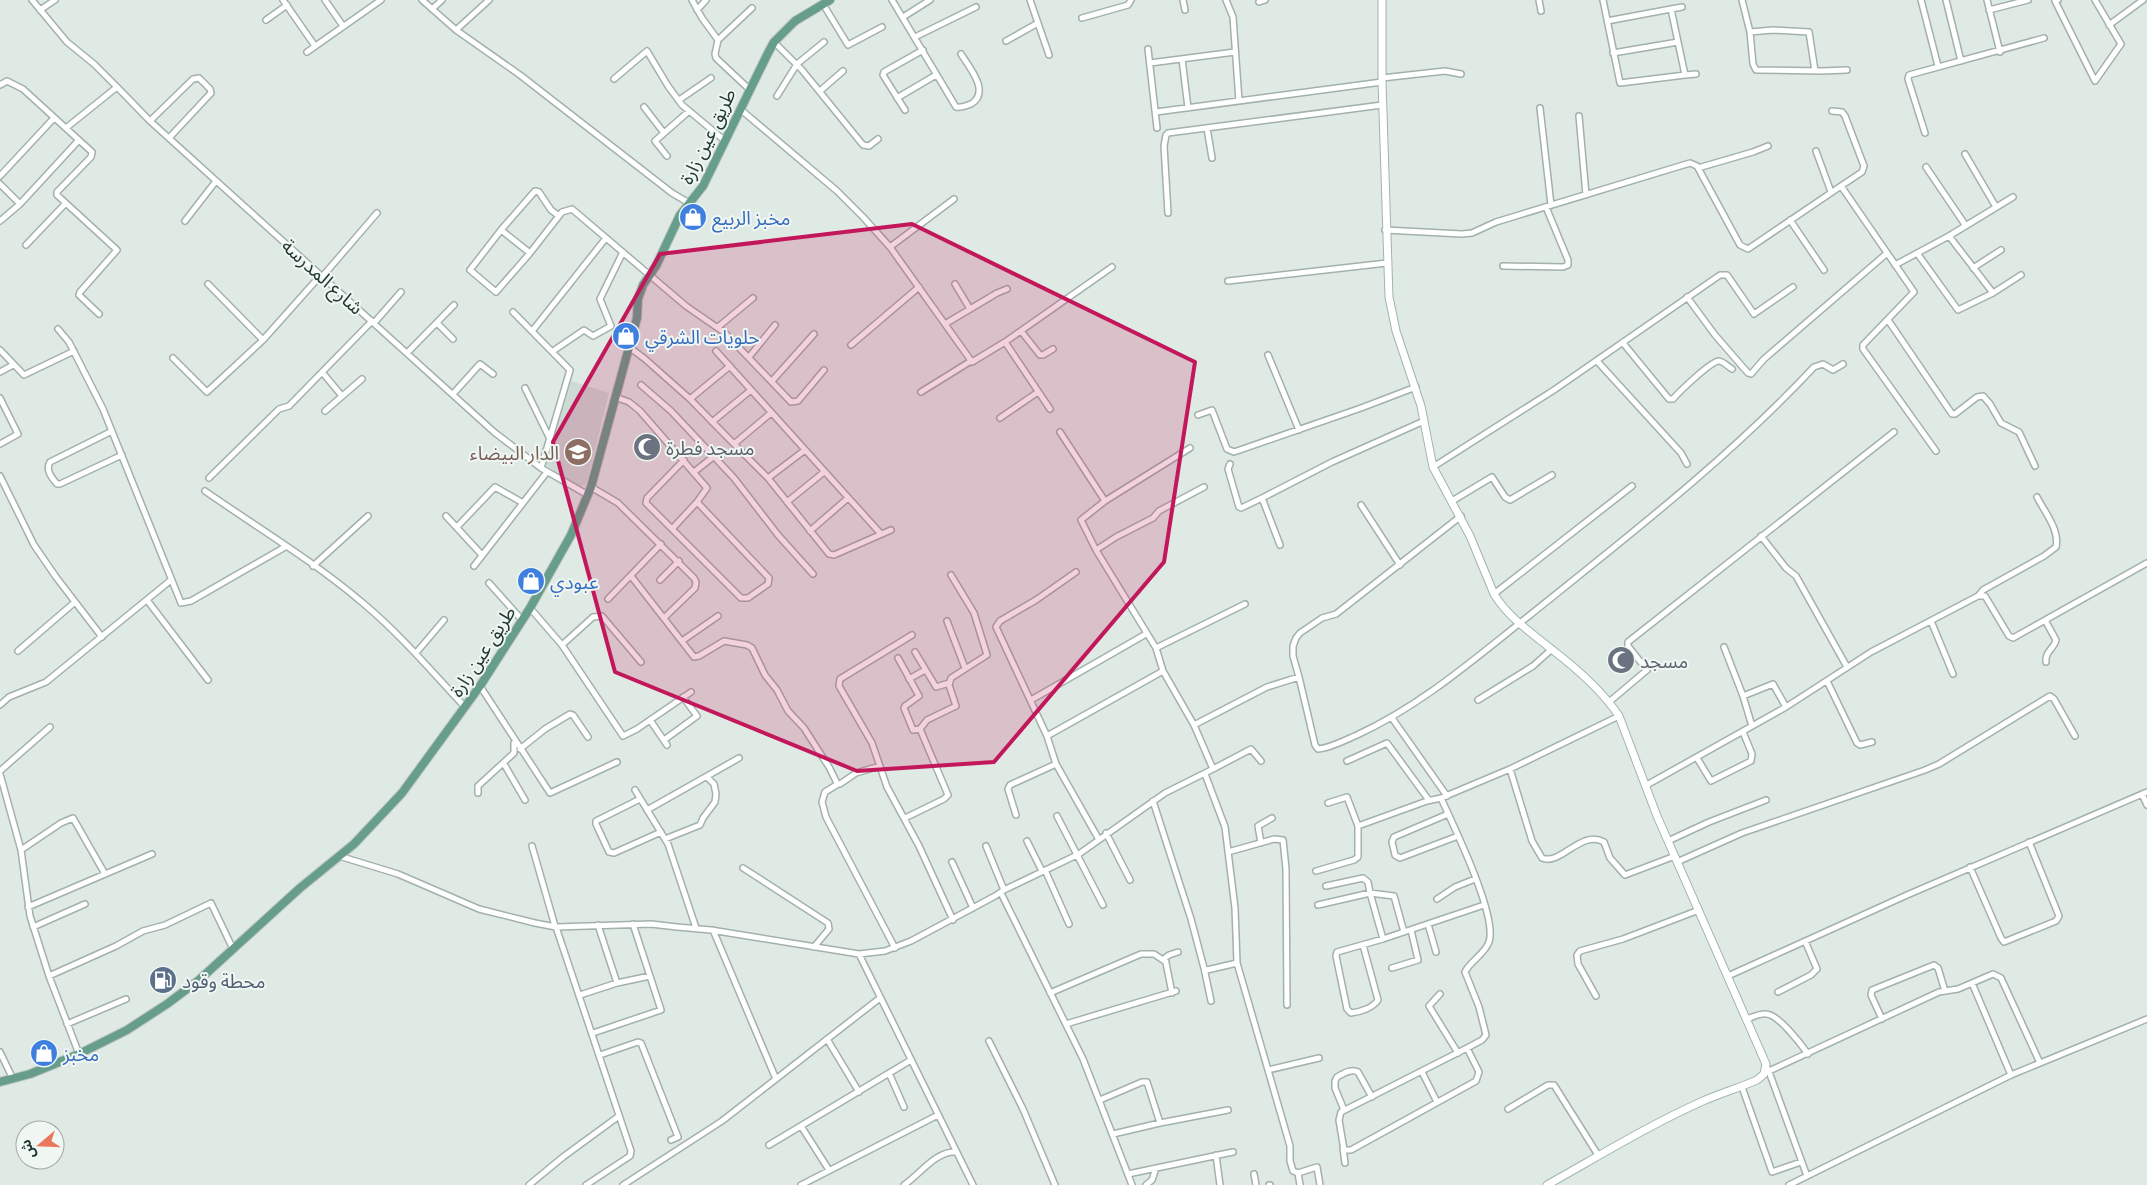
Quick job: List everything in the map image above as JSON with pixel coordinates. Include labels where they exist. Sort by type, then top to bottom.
[{"type":"main road","name":"طريق عين زارة","points":[[0,1082],[13,1079],[79,1054],[154,1014],[199,980],[339,856],[374,824],[402,793],[480,686],[530,608],[571,535],[589,491],[637,318],[638,299],[680,215],[703,186],[739,109],[774,42],[795,21],[830,0]]},
{"type":"main road","points":[[1382,0],[1385,230],[1392,316],[1416,387],[1433,467],[1461,516],[1494,594],[1501,606],[1519,624],[1552,649],[1587,680],[1609,702],[1619,716],[1668,841],[1768,1067],[1760,1078],[1742,1087],[1696,1104],[1598,1155],[1548,1185]]},
{"type":"street","name":"شارع المدرسة","points":[[32,0],[67,42],[94,64],[150,121],[494,432],[547,472],[589,491],[610,496],[679,560],[694,578],[696,585],[664,618]]},
{"type":"street","points":[[40,10],[55,0]]},
{"type":"street","points":[[325,0],[343,26]]},
{"type":"street","points":[[307,52],[381,0]]},
{"type":"street","points":[[422,0],[456,30],[520,75],[672,193],[689,203]]},
{"type":"street","points":[[432,9],[442,0]]},
{"type":"street","points":[[456,30],[489,0]]},
{"type":"street","points":[[692,0],[718,40]]},
{"type":"street","points":[[697,10],[706,0]]},
{"type":"street","points":[[892,0],[956,107],[960,108],[973,102],[978,95],[979,87],[961,54]]},
{"type":"street","points":[[902,17],[930,0]]},
{"type":"street","points":[[1030,0],[1049,55]]},
{"type":"street","points":[[1082,18],[1128,5],[1131,0]]},
{"type":"street","points":[[1183,0],[1185,10]]},
{"type":"street","points":[[1226,0],[1233,17],[1239,102]]},
{"type":"street","points":[[1259,2],[1265,0]]},
{"type":"street","points":[[1539,0],[1541,12]]},
{"type":"street","points":[[1603,0],[1620,83],[1696,74]]},
{"type":"street","points":[[1742,0],[1750,32],[1753,64],[1756,70],[1847,70]]},
{"type":"street","points":[[1921,0],[1938,66]]},
{"type":"street","points":[[1946,0],[1961,61]]},
{"type":"street","points":[[1986,0],[2000,52]]},
{"type":"street","points":[[1989,10],[2028,0]]},
{"type":"street","points":[[2058,0],[2055,1],[2095,81],[2121,44],[2095,0]]},
{"type":"street","points":[[2109,25],[2143,0]]},
{"type":"street","points":[[266,20],[285,3],[315,46]]},
{"type":"street","points":[[823,4],[848,45],[882,27]]},
{"type":"street","points":[[915,37],[976,7]]},
{"type":"street","points":[[1607,21],[1682,7]]},
{"type":"street","points":[[749,89],[716,58],[715,54],[718,40],[752,8]]},
{"type":"street","points":[[1671,9],[1685,75]]},
{"type":"street","points":[[1006,41],[1038,23]]},
{"type":"street","points":[[1750,32],[1773,30],[1809,32],[1815,71]]},
{"type":"street","points":[[1925,133],[1908,78],[1910,75],[1938,66],[2000,52],[2044,38]]},
{"type":"street","points":[[774,42],[797,64],[863,145],[869,146],[878,140]]},
{"type":"street","points":[[777,96],[797,64],[824,42]]},
{"type":"street","points":[[1613,53],[1678,42]]},
{"type":"street","points":[[1148,49],[1157,128]]},
{"type":"street","points":[[904,110],[883,75],[884,72],[923,50]]},
{"type":"street","points":[[614,79],[647,51],[668,86],[688,112],[724,140]]},
{"type":"street","points":[[1150,63],[1235,52]]},
{"type":"street","points":[[1182,59],[1188,108]]},
{"type":"street","points":[[820,91],[843,71]]},
{"type":"street","points":[[1156,112],[1239,102],[1445,71],[1461,74]]},
{"type":"street","points":[[897,98],[936,75]]},
{"type":"street","points":[[150,121],[193,79],[199,78],[210,89],[211,93],[169,138]]},
{"type":"street","points":[[679,100],[711,78]]},
{"type":"street","points":[[0,85],[7,81],[20,87],[92,154],[57,192],[59,198],[65,204],[117,250],[79,295],[99,314]]},
{"type":"street","points":[[66,128],[117,87]]},
{"type":"street","points":[[1168,213],[1164,146],[1166,135],[1171,132],[1382,105]]},
{"type":"street","points":[[644,106],[664,133]]},
{"type":"street","points":[[1503,266],[1563,267],[1568,265],[1568,260],[1548,206],[1540,108]]},
{"type":"street","points":[[739,109],[837,191],[890,247],[971,361]]},
{"type":"street","points":[[1385,230],[1454,234],[1472,233],[1496,222],[1690,163],[1698,168],[1744,249],[1748,249],[1862,172],[1864,166],[1845,116],[1842,112],[1832,111]]},
{"type":"street","points":[[667,156],[655,141],[688,112]]},
{"type":"street","points":[[1579,116],[1586,195]]},
{"type":"street","points":[[0,176],[54,118]]},
{"type":"street","points":[[1207,128],[1212,158]]},
{"type":"street","points":[[0,221],[20,204],[78,140]]},
{"type":"street","points":[[1698,168],[1768,146]]},
{"type":"street","points":[[1816,151],[1831,192]]},
{"type":"street","points":[[1965,154],[1996,206]]},
{"type":"street","points":[[1926,166],[1966,226]]},
{"type":"street","points":[[185,221],[216,181]]},
{"type":"street","points":[[0,184],[20,204]]},
{"type":"street","points":[[1841,186],[1854,202],[1886,254],[1914,292],[1863,345],[1863,349],[1936,451]]},
{"type":"street","points":[[559,216],[551,210],[539,192],[535,192],[501,230],[470,270],[496,292],[559,216],[572,209],[693,311],[718,327],[791,402],[796,403],[824,370]]},
{"type":"street","points":[[1895,265],[1949,236],[2013,197]]},
{"type":"street","points":[[890,247],[954,199]]},
{"type":"street","points":[[26,245],[65,204]]},
{"type":"street","points":[[173,358],[207,392],[262,340],[377,213]]},
{"type":"street","points":[[1790,220],[1824,270]]},
{"type":"street","points":[[501,230],[530,253]]},
{"type":"street","points":[[1949,236],[1993,293]]},
{"type":"street","points":[[532,330],[606,238]]},
{"type":"street","points":[[1973,268],[2001,250]]},
{"type":"street","points":[[553,351],[584,330],[593,336],[611,326],[600,299],[623,252]]},
{"type":"street","points":[[1918,253],[1956,310],[1993,293],[2021,275]]},
{"type":"street","points":[[1687,297],[1715,335],[1748,373],[1751,374],[1764,359],[1886,254]]},
{"type":"street","points":[[1228,280],[1387,263]]},
{"type":"street","points":[[921,392],[971,361],[978,360],[1112,268]]},
{"type":"street","points":[[1433,467],[1554,390],[1720,275],[1725,274],[1754,314],[1793,287]]},
{"type":"street","points":[[208,284],[262,340]]},
{"type":"street","points":[[955,284],[970,309]]},
{"type":"street","points":[[850,345],[919,287]]},
{"type":"street","points":[[945,324],[1000,291],[1008,289]]},
{"type":"street","points":[[209,478],[278,409],[289,406],[401,292]]},
{"type":"street","points":[[718,327],[752,298]]},
{"type":"street","points":[[407,353],[454,305]]},
{"type":"street","points":[[513,312],[570,370],[541,468]]},
{"type":"street","points":[[1888,320],[1952,414],[1955,414],[1977,397],[1983,396],[2001,423],[2019,432],[2035,466]]},
{"type":"street","points":[[437,323],[453,339]]},
{"type":"street","points":[[749,357],[775,325]]},
{"type":"street","points":[[58,329],[74,352],[103,409],[178,600],[181,603],[187,603],[285,546]]},
{"type":"street","points":[[1020,331],[1040,355],[1053,349]]},
{"type":"street","points":[[772,381],[814,334]]},
{"type":"street","points":[[1004,342],[1050,409]]},
{"type":"street","points":[[1623,342],[1669,399],[1673,398],[1695,375],[1702,373],[1716,362],[1720,361],[1732,369]]},
{"type":"street","points":[[628,347],[646,359],[690,399],[768,478],[831,555],[890,530]]},
{"type":"street","points":[[0,350],[21,373],[27,375],[74,352]]},
{"type":"street","points":[[716,351],[881,534]]},
{"type":"street","points":[[1268,355],[1299,430]]},
{"type":"street","points":[[1597,361],[1681,453],[1687,464]]},
{"type":"street","points":[[453,394],[480,364],[493,374]]},
{"type":"street","points":[[1461,516],[1336,614],[1322,618],[1300,633],[1293,646],[1315,745],[1318,749],[1338,743],[1392,718],[1436,689],[1678,496],[1772,413],[1814,367],[1823,364],[1833,370],[1843,364]]},
{"type":"street","points":[[0,372],[13,365]]},
{"type":"street","points":[[690,399],[730,366]]},
{"type":"street","points":[[322,372],[342,396]]},
{"type":"street","points":[[325,411],[362,379]]},
{"type":"street","points":[[641,385],[671,411],[734,478],[778,535],[813,574]]},
{"type":"street","points":[[1198,415],[1212,410],[1230,451],[1238,451],[1416,387]]},
{"type":"street","points":[[525,388],[549,438]]},
{"type":"street","points":[[712,422],[751,390]]},
{"type":"street","points":[[1000,418],[1038,392]]},
{"type":"street","points":[[614,397],[635,406],[707,488],[672,529]]},
{"type":"street","points":[[0,398],[18,434],[0,444]]},
{"type":"street","points":[[734,444],[771,413]]},
{"type":"street","points":[[1230,464],[1228,470],[1239,507],[1241,508],[1332,462],[1424,420]]},
{"type":"street","points":[[112,431],[50,462],[48,469],[50,474],[57,484],[60,484],[122,455]]},
{"type":"street","points":[[1060,432],[1105,501]]},
{"type":"street","points":[[1609,702],[1647,670],[1628,646],[1628,642],[1894,432]]},
{"type":"street","points":[[1190,448],[1105,501],[1081,520],[1096,550],[1156,648],[1163,671],[1194,725],[1213,769]]},
{"type":"street","points":[[768,478],[804,450]]},
{"type":"street","points":[[694,472],[713,457]]},
{"type":"street","points":[[684,460],[646,500],[646,503],[741,598],[748,598],[768,584],[769,578],[697,502]]},
{"type":"street","points":[[474,566],[547,472]]},
{"type":"street","points":[[787,502],[824,472]]},
{"type":"street","points":[[1452,501],[1492,477],[1505,497],[1510,500],[1552,475]]},
{"type":"street","points":[[0,476],[2,484],[34,545],[102,637]]},
{"type":"street","points":[[1494,594],[1632,486]]},
{"type":"street","points":[[457,528],[495,487],[523,503]]},
{"type":"street","points":[[1096,550],[1116,537],[1153,518],[1159,511],[1204,487]]},
{"type":"street","points":[[205,490],[363,603],[416,653],[466,707]]},
{"type":"street","points":[[1645,786],[1786,707],[1871,652],[1978,596],[1983,590],[2044,556],[2056,547],[2057,540],[2055,532],[2037,497]]},
{"type":"street","points":[[810,531],[848,498]]},
{"type":"street","points":[[1262,498],[1280,546]]},
{"type":"street","points":[[1361,505],[1400,565]]},
{"type":"street","points":[[313,566],[368,516]]},
{"type":"street","points":[[446,516],[482,555]]},
{"type":"street","points":[[1761,536],[1786,568],[1796,576],[1847,668]]},
{"type":"street","points":[[608,599],[661,544]]},
{"type":"street","points":[[660,580],[679,560]]},
{"type":"street","points":[[1978,596],[1985,596],[2011,638],[2015,638],[2147,563]]},
{"type":"street","points":[[1076,572],[1036,600],[1000,621],[996,627],[1047,736],[1056,764],[1098,838]]},
{"type":"street","points":[[920,730],[927,720],[956,706],[949,683],[951,678],[986,657],[987,652],[978,631],[974,613],[951,575]]},
{"type":"street","points":[[631,576],[695,657],[724,641],[747,644],[752,648],[765,674],[777,690],[788,711],[804,728],[838,784]]},
{"type":"street","points":[[0,705],[9,697],[46,682],[171,580]]},
{"type":"street","points":[[489,583],[522,620]]},
{"type":"street","points":[[146,600],[208,680]]},
{"type":"street","points":[[18,651],[75,602]]},
{"type":"street","points":[[1156,648],[1245,604]]},
{"type":"street","points":[[530,608],[562,645],[623,736],[627,736],[691,692]]},
{"type":"street","points":[[562,645],[593,617],[598,615],[602,616],[641,662]]},
{"type":"street","points":[[682,642],[718,616]]},
{"type":"street","points":[[416,653],[444,620]]},
{"type":"street","points":[[2045,620],[2056,640],[2054,646],[2046,654],[2046,662]]},
{"type":"street","points":[[947,621],[965,668]]},
{"type":"street","points":[[1931,621],[1952,674]]},
{"type":"street","points":[[1031,700],[1146,634]]},
{"type":"street","points":[[912,635],[840,680],[839,683],[841,690],[872,743],[887,787],[920,846],[953,920]]},
{"type":"street","points":[[1724,647],[1743,696],[1752,726]]},
{"type":"street","points":[[1478,700],[1533,666],[1552,649]]},
{"type":"street","points":[[915,652],[936,687],[949,683]]},
{"type":"street","points":[[898,658],[919,698],[904,708],[913,730],[920,730]]},
{"type":"street","points":[[909,679],[925,670]]},
{"type":"street","points":[[1047,736],[1163,671]]},
{"type":"street","points":[[1194,725],[1267,687],[1290,678],[1299,677]]},
{"type":"street","points":[[1828,681],[1858,745],[1872,742]]},
{"type":"street","points":[[1743,696],[1773,684],[1786,707]]},
{"type":"street","points":[[480,686],[512,738],[550,793],[617,762]]},
{"type":"street","points":[[1510,769],[1532,841],[1542,858],[1549,859],[1583,842],[1596,839],[1604,842],[1610,858],[1625,875],[1676,859],[1751,830],[1932,767],[2050,696],[2054,699],[2075,736]]},
{"type":"street","points":[[650,720],[666,743],[697,716],[683,697]]},
{"type":"street","points":[[520,749],[545,729],[570,714],[573,715],[588,737]]},
{"type":"street","points":[[1358,826],[1427,801],[1447,796],[1510,769],[1619,716]]},
{"type":"street","points":[[1392,718],[1447,796]]},
{"type":"street","points":[[50,727],[0,772],[21,850],[28,906],[33,927],[49,976],[79,1054]]},
{"type":"street","points":[[905,818],[944,799],[948,795],[920,730]]},
{"type":"street","points":[[1697,758],[1711,781],[1751,760],[1753,756],[1742,732]]},
{"type":"street","points":[[478,793],[478,786],[504,764],[515,751],[512,738]]},
{"type":"street","points":[[1346,761],[1387,743],[1428,799],[1427,801]]},
{"type":"street","points":[[339,856],[398,874],[480,909],[555,926],[632,924],[696,928],[859,954],[874,953],[895,948],[953,920],[1002,891],[1079,854],[1098,838],[1176,786],[1205,774],[1251,749],[1261,761]]},
{"type":"street","points":[[647,810],[739,758]]},
{"type":"street","points":[[504,764],[525,800]]},
{"type":"street","points":[[1016,815],[1008,789],[1010,785],[1056,764]]},
{"type":"street","points":[[880,766],[856,772],[825,792],[822,802],[826,817],[895,948]]},
{"type":"street","points":[[1205,774],[1225,827],[1235,908],[1237,963],[1290,1146],[1291,1166],[1298,1173],[1300,1185]]},
{"type":"street","points":[[665,839],[700,825],[716,799],[714,784],[707,777]]},
{"type":"street","points":[[635,790],[665,839],[696,928]]},
{"type":"street","points":[[1728,976],[1970,867],[2145,793],[2147,805]]},
{"type":"street","points":[[1316,871],[1354,860],[1358,857],[1358,826],[1347,797],[1328,803]]},
{"type":"street","points":[[1345,1164],[1339,1115],[1344,1110],[1458,1053],[1482,1040],[1486,1035],[1479,1007],[1465,972],[1488,944],[1490,924],[1476,879],[1441,798]]},
{"type":"street","points":[[640,799],[596,821],[609,852],[614,853],[661,832]]},
{"type":"street","points":[[1668,841],[1709,822],[1766,800]]},
{"type":"street","points":[[1153,801],[1191,920],[1211,1001]]},
{"type":"street","points":[[1448,814],[1394,837],[1392,842],[1395,856],[1400,858],[1458,836]]},
{"type":"street","points":[[1057,816],[1079,854],[1103,905]]},
{"type":"street","points":[[21,850],[61,823],[73,818],[105,874]]},
{"type":"street","points":[[1261,844],[1258,826],[1272,818]]},
{"type":"street","points":[[1106,833],[1130,880]]},
{"type":"street","points":[[1228,852],[1281,839],[1284,844],[1286,869],[1287,1005]]},
{"type":"street","points":[[1027,841],[1069,924]]},
{"type":"street","points":[[1970,867],[2004,942],[2056,921],[2058,916],[2029,842]]},
{"type":"street","points":[[532,846],[555,926],[593,1033],[631,1151],[630,1156],[586,1185]]},
{"type":"street","points":[[986,846],[1002,891],[1100,1100],[1132,1185]]},
{"type":"street","points":[[28,906],[152,854]]},
{"type":"street","points":[[952,862],[973,908]]},
{"type":"street","points":[[742,868],[828,923],[829,928],[814,947]]},
{"type":"street","points":[[1326,886],[1363,878],[1368,882],[1383,939]]},
{"type":"street","points":[[1437,900],[1455,887],[1476,879]]},
{"type":"street","points":[[1318,905],[1370,893],[1394,896],[1404,932]]},
{"type":"street","points":[[49,976],[116,946],[143,931],[165,925],[212,903],[233,949]]},
{"type":"street","points":[[33,927],[85,904]]},
{"type":"street","points":[[1364,945],[1378,1000],[1366,1009],[1351,1013],[1347,1009],[1336,954],[1338,951],[1364,945],[1484,905]]},
{"type":"street","points":[[1596,996],[1578,964],[1577,955],[1580,951],[1623,939],[1699,910]]},
{"type":"street","points":[[593,1033],[660,1011],[661,1004],[632,924]]},
{"type":"street","points":[[1428,924],[1436,952]]},
{"type":"street","points":[[598,925],[618,983]]},
{"type":"street","points":[[713,930],[776,1078]]},
{"type":"street","points":[[1392,968],[1418,960],[1411,930]]},
{"type":"street","points":[[1778,992],[1811,975],[1817,969],[1805,941]]},
{"type":"street","points":[[1066,1024],[1174,992],[1166,962],[1167,957],[1178,952]]},
{"type":"street","points":[[859,954],[973,1185]]},
{"type":"street","points":[[1050,993],[1141,954],[1154,954],[1166,962]]},
{"type":"street","points":[[1204,968],[1207,970],[1237,963]]},
{"type":"street","points":[[1882,1020],[1871,995],[1872,990],[1934,965],[1938,968],[1945,991]]},
{"type":"street","points":[[1807,1176],[1768,1067],[1808,1054],[1932,995],[1958,989],[1993,974],[2001,978],[2040,1063]]},
{"type":"street","points":[[580,995],[618,983],[650,976]]},
{"type":"street","points":[[1972,982],[2011,1075]]},
{"type":"street","points":[[1440,994],[1429,1006],[1458,1053]]},
{"type":"street","points":[[623,1185],[714,1126],[880,998]]},
{"type":"street","points":[[67,1024],[126,999]]},
{"type":"street","points":[[1747,1019],[1763,1014],[1772,1015],[1808,1054]]},
{"type":"street","points":[[1789,1185],[1862,1147],[2011,1075],[2147,1018]]},
{"type":"street","points":[[828,1038],[859,1092]]},
{"type":"street","points":[[989,1041],[1023,1109],[1054,1185]]},
{"type":"street","points":[[600,1055],[638,1042],[642,1043],[678,1137],[671,1140]]},
{"type":"street","points":[[1343,1148],[1346,1151],[1351,1150],[1438,1102],[1478,1077],[1479,1072],[1467,1048]]},
{"type":"street","points":[[0,1052],[13,1079]]},
{"type":"street","points":[[1268,1070],[1319,1058]]},
{"type":"street","points":[[769,1145],[911,1060]]},
{"type":"street","points":[[1344,1110],[1335,1084],[1337,1077],[1352,1070],[1358,1072],[1372,1097]]},
{"type":"street","points":[[1422,1072],[1438,1102]]},
{"type":"street","points":[[889,1074],[904,1107]]},
{"type":"street","points":[[1100,1100],[1142,1082],[1147,1082],[1160,1122]]},
{"type":"street","points":[[1508,1108],[1548,1085],[1554,1085],[1598,1155]]},
{"type":"street","points":[[1742,1087],[1772,1172],[1801,1162]]},
{"type":"street","points":[[1112,1134],[1160,1122],[1228,1110]]},
{"type":"street","points":[[801,1185],[938,1115]]},
{"type":"street","points":[[529,1185],[563,1157],[619,1116]]},
{"type":"street","points":[[801,1126],[829,1170]]},
{"type":"street","points":[[904,1185],[936,1158],[951,1151],[956,1152]]},
{"type":"street","points":[[1128,1174],[1233,1152]]},
{"type":"street","points":[[1216,1155],[1220,1185]]},
{"type":"street","points":[[1298,1173],[1317,1167],[1320,1185]]},
{"type":"street","points":[[1146,1185],[1152,1180],[1156,1168]]},
{"type":"street","points":[[1254,1174],[1256,1185]]},
{"type":"highlighted area","points":[[912,224],[1195,362],[1164,562],[994,762],[857,771],[615,672],[553,442],[660,254]]},
{"type":"shaded area","points":[[571,381],[609,393],[586,485],[578,487],[545,464]]},
{"type":"place","name":"مخبز الربيع","points":[[693,217]]},
{"type":"place","name":"حلويات الشرقي","points":[[626,336]]},
{"type":"place","name":"مسجد فطرة","points":[[647,447]]},
{"type":"place","name":"الدار البيضاء","points":[[578,452]]},
{"type":"place","name":"عبودي","points":[[531,581]]},
{"type":"place","name":"مسجد","points":[[1621,660]]},
{"type":"place","name":"محطة وقود","points":[[163,980]]},
{"type":"place","name":"مخبز","points":[[44,1053]]}]
